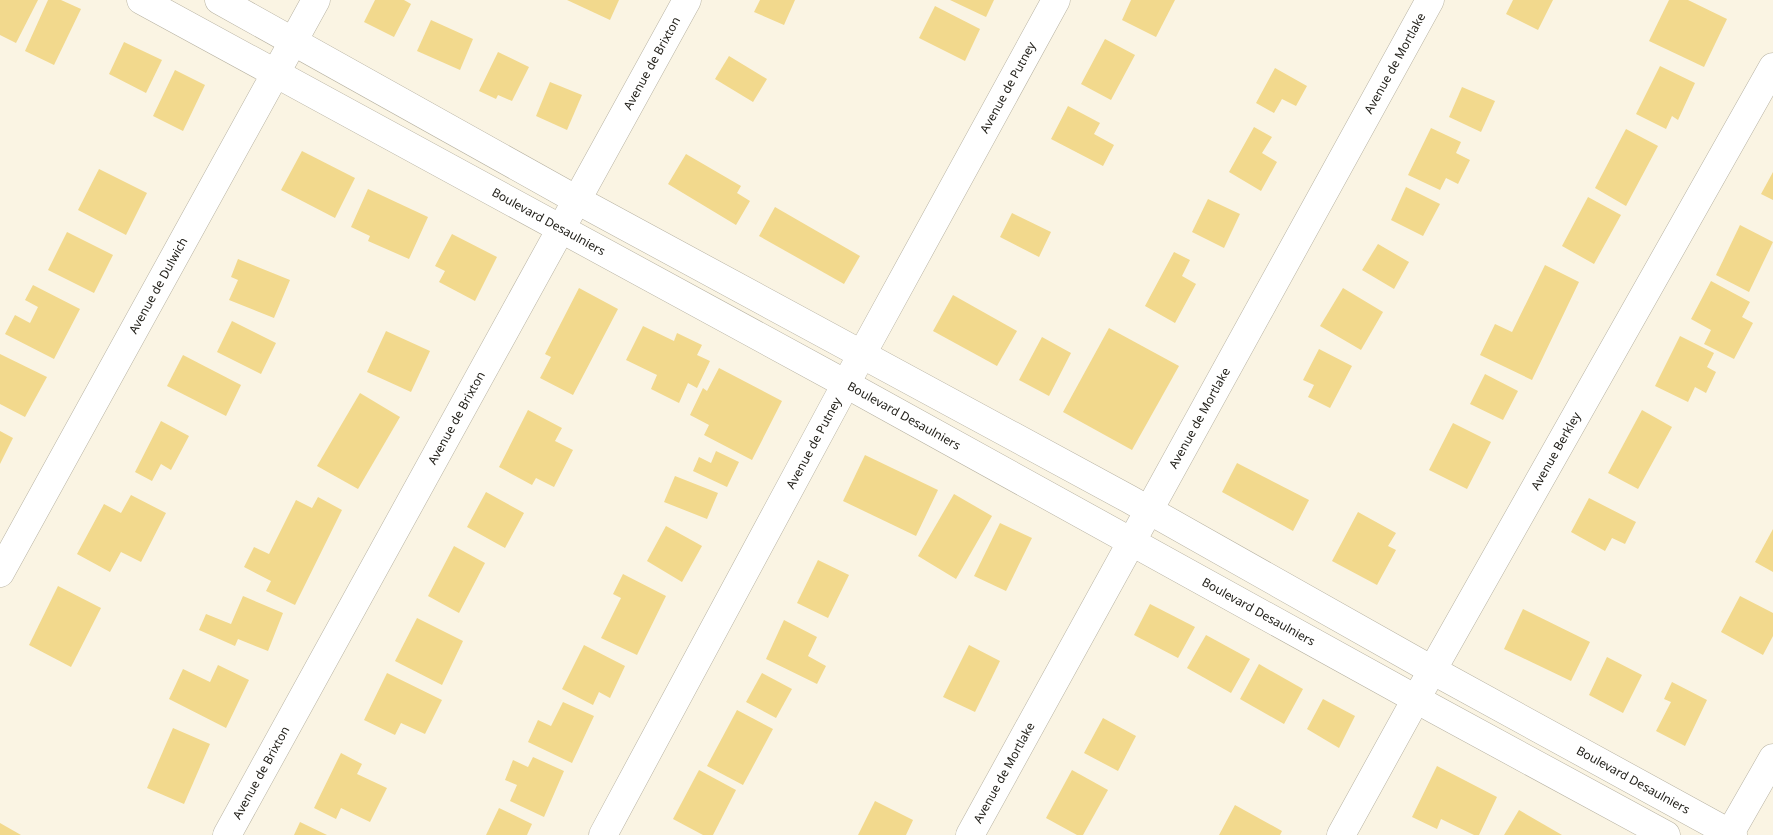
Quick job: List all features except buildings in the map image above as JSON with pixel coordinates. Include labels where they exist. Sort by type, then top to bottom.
[{"type":"street","name":"Boulevard Desaulniers","points":[[141,0],[846,384],[1666,835]]},
{"type":"street","name":"Boulevard Desaulniers","points":[[219,0],[577,200],[1149,510],[1432,670],[1730,834]]},
{"type":"street","name":"Avenue de Dulwich","points":[[0,573],[316,0]]},
{"type":"street","name":"Avenue de Brixton","points":[[227,835],[687,0]]},
{"type":"street","name":"Avenue de Putney","points":[[602,835],[1056,0]]},
{"type":"street","name":"Avenue de Mortlake","points":[[970,835],[1430,0]]},
{"type":"street","name":"Avenue Berkley","points":[[1341,835],[1432,670],[1773,67]]},
{"type":"street","points":[[1730,834],[1773,758]]}]
